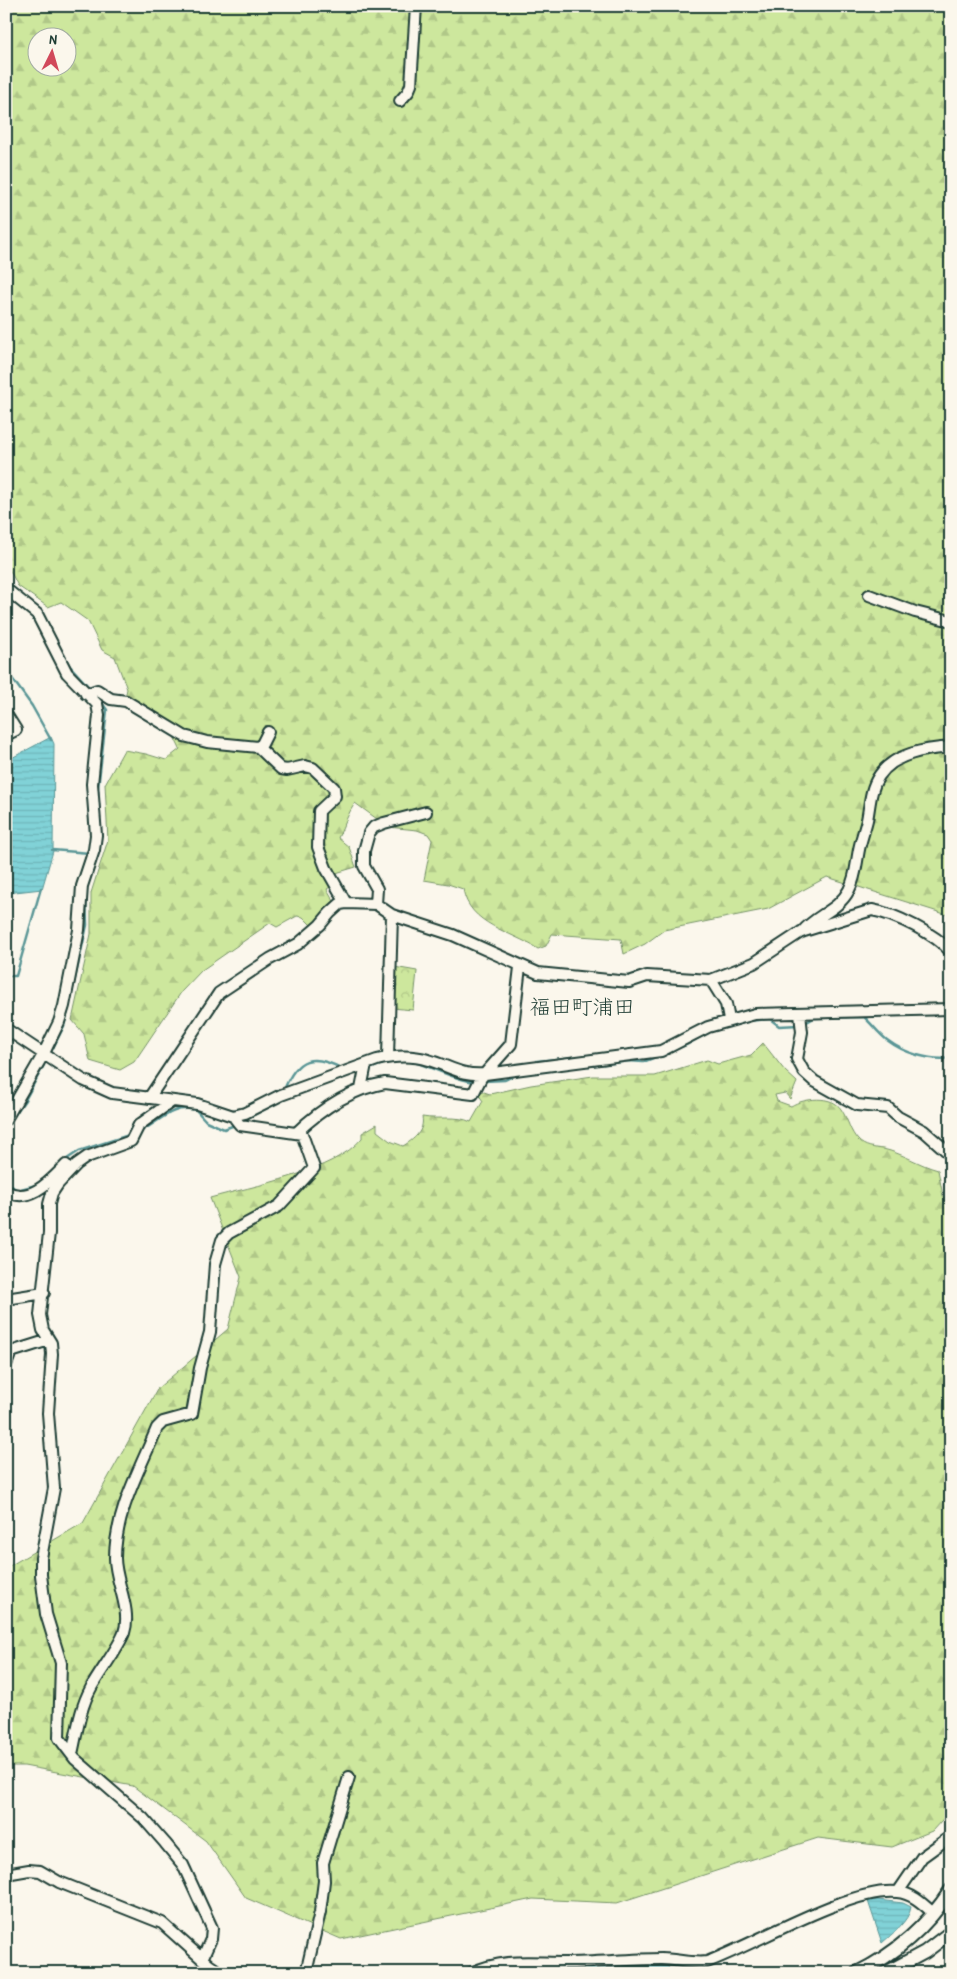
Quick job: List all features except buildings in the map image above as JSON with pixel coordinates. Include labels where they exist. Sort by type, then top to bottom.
[{"type":"street","points":[[400,100],[408,92],[411,85],[416,6]]},
{"type":"street","points":[[6,589],[38,614],[67,673],[96,704],[99,715],[92,784],[96,835],[94,850],[82,886],[80,930],[64,1006],[59,1022],[6,1119]]},
{"type":"street","points":[[869,595],[914,612],[951,621]]},
{"type":"street","points":[[86,694],[97,690],[110,699],[126,702],[184,736],[195,740],[258,747],[281,769],[288,770],[305,766],[313,768],[334,788],[336,796],[319,811],[318,847],[326,868],[346,902]]},
{"type":"street","points":[[6,714],[16,730],[6,735]]},
{"type":"street","points":[[258,747],[262,744],[268,732]]},
{"type":"street","points":[[148,1098],[219,993],[270,959],[298,944],[320,925],[330,912],[346,902],[376,904],[392,915],[462,938],[538,974],[629,982],[647,976],[711,980],[754,963],[801,932],[813,919],[834,909],[848,891],[856,874],[859,847],[871,795],[879,775],[912,752],[951,747]]},
{"type":"street","points":[[376,904],[377,889],[364,866],[364,852],[370,833],[374,827],[384,823],[426,812]]},
{"type":"street","points":[[801,932],[872,910],[884,912],[942,941],[951,952]]},
{"type":"street","points":[[388,1057],[392,915]]},
{"type":"street","points":[[296,1133],[313,1117],[361,1089],[385,1083],[468,1095],[473,1094],[482,1079],[511,1044],[520,967]]},
{"type":"street","points":[[711,980],[726,1004],[729,1020]]},
{"type":"street","points":[[237,1120],[245,1113],[283,1094],[346,1071],[366,1068],[388,1057],[415,1057],[429,1060],[462,1074],[482,1079],[586,1061],[661,1051],[708,1027],[755,1014],[801,1020],[951,1009]]},
{"type":"street","points":[[801,1020],[797,1059],[804,1072],[814,1081],[857,1105],[888,1108],[898,1117],[924,1131],[951,1156]]},
{"type":"street","points":[[6,1029],[42,1055],[83,1080],[112,1093],[197,1104],[237,1120],[302,1134],[314,1168],[279,1206],[222,1240],[215,1264],[210,1332],[200,1368],[192,1414],[163,1422],[157,1428],[126,1502],[117,1532],[115,1559],[126,1617],[124,1633],[90,1690],[81,1711],[72,1754]]},
{"type":"street","points":[[361,1089],[366,1068]]},
{"type":"street","points":[[6,1191],[17,1194],[38,1190],[47,1185],[67,1164],[76,1159],[87,1157],[128,1142],[134,1134],[171,1102]]},
{"type":"street","points":[[87,1157],[68,1172],[52,1194],[48,1218],[44,1294],[40,1322],[49,1340],[52,1354],[48,1413],[54,1488],[42,1558],[41,1575],[46,1614],[61,1663],[59,1738],[72,1754],[143,1818],[182,1865],[212,1928],[211,1939],[202,1959]]},
{"type":"street","points":[[6,1299],[44,1294]]},
{"type":"street","points":[[6,1365],[11,1352],[49,1340]]},
{"type":"street","points":[[306,1973],[320,1912],[324,1881],[323,1863],[349,1777]]},
{"type":"street","points":[[898,1892],[922,1857],[951,1836]]},
{"type":"street","points":[[6,1874],[29,1870],[40,1871],[59,1882],[162,1923],[202,1959],[221,1973]]},
{"type":"street","points":[[857,1973],[891,1953],[914,1935],[951,1890]]},
{"type":"street","points":[[471,1973],[491,1964],[507,1962],[565,1963],[664,1959],[697,1964],[706,1962],[868,1894],[898,1892],[910,1895],[934,1913]]},
{"type":"street","points":[[886,1973],[926,1952],[951,1932]]},
{"type":"green space","points":[[6,6],[951,6],[951,916],[827,877],[768,909],[664,930],[645,944],[624,954],[621,939],[552,934],[546,946],[538,949],[482,919],[473,911],[463,889],[424,880],[432,840],[428,834],[417,830],[388,827],[355,803],[338,838],[349,847],[356,867],[329,875],[333,885],[327,889],[335,903],[313,927],[303,917],[297,916],[277,927],[270,923],[202,970],[182,991],[134,1062],[120,1070],[90,1061],[84,1034],[72,1020],[91,934],[91,893],[108,840],[105,784],[124,750],[166,760],[180,749],[165,718],[125,698],[127,689],[115,657],[102,650],[88,621],[61,602],[48,607],[18,586],[6,563]]},
{"type":"green space","points":[[394,967],[417,971],[413,1010],[392,1008]]},
{"type":"green space","points":[[763,1043],[785,1071],[797,1082],[790,1099],[785,1093],[775,1095],[777,1101],[791,1106],[803,1101],[818,1099],[831,1102],[841,1109],[853,1133],[863,1144],[890,1151],[938,1170],[943,1196],[951,1215],[951,1810],[932,1831],[892,1847],[818,1838],[617,1903],[533,1899],[341,1939],[246,1898],[206,1841],[133,1786],[24,1766],[6,1766],[6,1568],[83,1523],[158,1388],[228,1329],[241,1277],[210,1198],[269,1183],[313,1169],[349,1150],[362,1138],[362,1133],[377,1124],[377,1131],[390,1141],[403,1146],[420,1131],[422,1117],[454,1118],[471,1122],[483,1101],[478,1094],[481,1091],[490,1094],[531,1085],[593,1076],[655,1076],[707,1060],[718,1064],[751,1055]]},
{"type":"water","points":[[51,737],[54,744],[53,851],[42,889],[6,893],[6,761]]},
{"type":"water","points":[[878,1900],[903,1903],[911,1907],[904,1922],[882,1943],[868,1901]]},
{"type":"water","points":[[641,1964],[664,1964],[668,1966],[670,1973],[494,1973],[515,1968],[577,1971]]},
{"type":"waterway","points":[[6,582],[28,601]]},
{"type":"waterway","points":[[42,616],[70,666],[89,687]]},
{"type":"waterway","points":[[6,670],[32,706],[51,740]]},
{"type":"waterway","points":[[98,697],[107,710],[98,788],[101,837]]},
{"type":"waterway","points":[[52,850],[90,853]]},
{"type":"waterway","points":[[6,976],[16,976],[41,888]]},
{"type":"waterway","points":[[70,1001],[87,925],[86,898]]},
{"type":"waterway","points":[[50,1054],[64,1026],[68,1011]]},
{"type":"waterway","points":[[805,1023],[814,1018],[864,1017],[884,1037],[901,1049],[926,1057],[951,1058]]},
{"type":"waterway","points":[[747,1021],[770,1019],[779,1026],[799,1025]]},
{"type":"waterway","points":[[587,1063],[589,1066],[629,1061],[643,1062],[688,1044],[713,1030]]},
{"type":"waterway","points":[[537,1061],[575,1057]]},
{"type":"waterway","points":[[284,1090],[294,1071],[307,1061],[323,1061],[343,1069]]},
{"type":"waterway","points":[[413,1062],[460,1079],[476,1082]]},
{"type":"waterway","points":[[369,1069],[385,1063]]},
{"type":"waterway","points":[[6,1127],[25,1100],[44,1065]]},
{"type":"waterway","points":[[484,1081],[505,1080],[517,1074]]},
{"type":"waterway","points":[[242,1121],[277,1103]]},
{"type":"waterway","points":[[139,1132],[166,1115],[187,1109],[196,1110],[206,1121],[224,1129],[235,1125]]},
{"type":"waterway","points":[[61,1163],[79,1151],[129,1135]]},
{"type":"waterway","points":[[6,1182],[17,1190],[36,1185],[46,1177]]},
{"type":"district","name":"福田町浦田","points":[[582,1006]]}]
